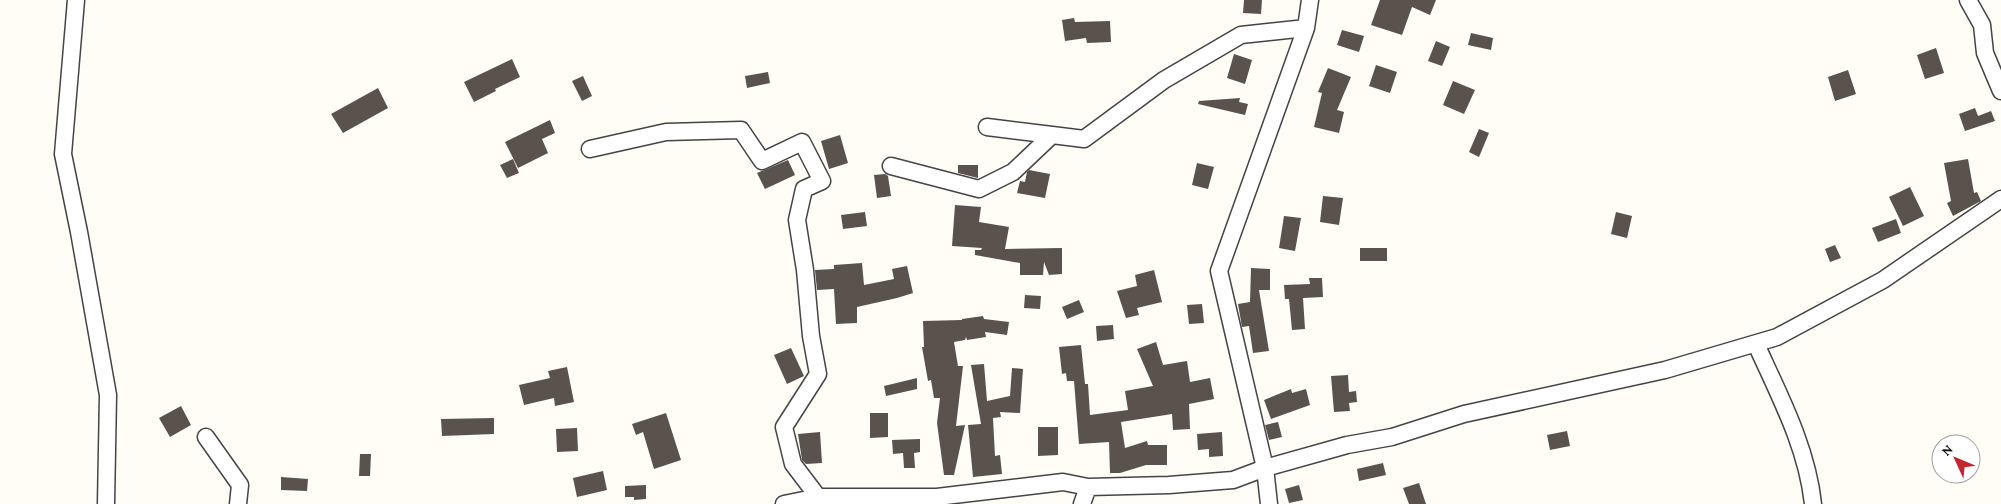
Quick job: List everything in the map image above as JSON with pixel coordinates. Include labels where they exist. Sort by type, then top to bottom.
[{"type":"street","points":[[76,0],[63,154],[108,395],[106,504]]},
{"type":"street","points":[[1269,504],[1265,468],[1219,272],[1306,28],[1310,0]]},
{"type":"street","points":[[1968,0],[1982,25],[1985,53],[2001,91]]},
{"type":"street","points":[[987,127],[1084,139],[1164,80],[1241,35],[1306,28]]},
{"type":"street","points":[[590,149],[666,132],[741,130],[762,161],[802,142],[822,181],[804,189],[797,220],[805,270],[811,336],[818,374],[784,427],[793,464],[818,496]]},
{"type":"street","points":[[891,166],[979,189],[1012,172],[1052,135]]},
{"type":"street","points":[[784,504],[818,496],[937,496],[1063,482],[1088,487],[1169,485],[1233,480],[1265,468],[1347,445],[1392,437],[1464,414],[1665,370],[1777,337],[1883,280],[2001,199]]},
{"type":"street","points":[[1756,344],[1799,442],[1810,478],[1813,504]]},
{"type":"street","points":[[206,437],[240,485],[238,504]]},
{"type":"street","points":[[1082,504],[1088,487]]},
{"type":"building","points":[[1244,0],[1262,0],[1261,14],[1243,13]]},
{"type":"building","points":[[1380,0],[1436,0],[1430,15],[1412,7],[1402,35],[1371,25]]},
{"type":"building","points":[[1074,18],[1075,22],[1110,21],[1111,42],[1087,43],[1086,38],[1065,41],[1062,20]]},
{"type":"building","points":[[1342,30],[1364,36],[1359,52],[1337,45]]},
{"type":"building","points":[[1471,33],[1493,38],[1491,50],[1468,45]]},
{"type":"building","points":[[1436,41],[1450,47],[1442,66],[1428,61]]},
{"type":"building","points":[[1936,48],[1944,73],[1925,79],[1917,55]]},
{"type":"building","points":[[1234,54],[1252,60],[1245,84],[1227,78]]},
{"type":"building","points":[[512,59],[520,77],[474,102],[464,82]]},
{"type":"building","points":[[1376,65],[1397,72],[1390,93],[1369,86]]},
{"type":"building","points":[[1328,68],[1351,77],[1337,110],[1344,112],[1339,133],[1314,127],[1322,93],[1318,92]]},
{"type":"building","points":[[1848,70],[1856,94],[1835,101],[1828,77]]},
{"type":"building","points":[[768,72],[770,83],[747,88],[745,76]]},
{"type":"building","points":[[583,76],[592,96],[582,101],[572,81]]},
{"type":"building","points":[[1453,81],[1475,90],[1464,114],[1443,105]]},
{"type":"building","points":[[378,88],[388,108],[343,133],[331,114]]},
{"type":"building","points":[[1240,98],[1239,102],[1248,104],[1245,115],[1198,104],[1199,101]]},
{"type":"building","points":[[1975,108],[1978,116],[1991,111],[1995,121],[1965,131],[1959,114]]},
{"type":"building","points":[[550,120],[555,133],[542,139],[548,153],[518,168],[505,142]]},
{"type":"building","points":[[1479,129],[1489,133],[1479,157],[1469,152]]},
{"type":"building","points":[[840,135],[848,163],[829,169],[821,141]]},
{"type":"building","points":[[513,159],[519,173],[507,178],[500,165]]},
{"type":"building","points":[[1968,159],[1974,193],[1977,192],[1981,201],[1953,216],[1947,203],[1951,201],[1944,163]]},
{"type":"building","points":[[788,160],[795,175],[765,189],[757,173]]},
{"type":"building","points":[[1197,163],[1214,167],[1208,189],[1192,185]]},
{"type":"building","points":[[958,165],[978,165],[978,178],[958,173]]},
{"type":"building","points":[[1029,170],[1050,174],[1045,198],[1017,193],[1020,181],[1025,182]]},
{"type":"building","points":[[885,174],[888,176],[891,196],[877,198],[874,175]]},
{"type":"building","points":[[1910,187],[1924,216],[1903,226],[1889,197]]},
{"type":"building","points":[[1323,196],[1343,198],[1339,225],[1320,222]]},
{"type":"building","points":[[955,205],[981,207],[979,222],[1009,227],[1005,249],[1062,248],[1062,274],[1049,275],[1044,262],[1043,275],[1020,275],[1020,263],[975,255],[975,250],[981,250],[982,248],[952,246]]},
{"type":"building","points":[[865,212],[867,226],[843,229],[841,215]]},
{"type":"building","points":[[1616,212],[1632,216],[1627,238],[1611,234]]},
{"type":"building","points":[[1284,216],[1301,218],[1295,251],[1279,248]]},
{"type":"building","points":[[1896,219],[1901,233],[1878,242],[1872,228]]},
{"type":"building","points":[[1835,245],[1841,258],[1830,262],[1825,249]]},
{"type":"building","points":[[1360,248],[1387,248],[1387,261],[1360,261]]},
{"type":"building","points":[[862,263],[864,285],[894,279],[892,269],[907,266],[913,293],[857,307],[857,323],[836,324],[834,289],[817,290],[815,270],[834,269],[834,265]]},
{"type":"building","points":[[1251,268],[1270,269],[1270,290],[1259,290],[1269,351],[1253,353],[1249,326],[1242,327],[1238,304],[1250,302]]},
{"type":"building","points":[[1154,270],[1162,302],[1137,308],[1139,315],[1126,318],[1117,291],[1137,286],[1135,275]]},
{"type":"building","points":[[1309,278],[1322,278],[1323,297],[1303,298],[1305,329],[1292,330],[1289,299],[1285,299],[1284,285],[1310,284]]},
{"type":"building","points":[[1025,295],[1041,296],[1040,309],[1024,308]]},
{"type":"building","points":[[1079,300],[1084,312],[1067,319],[1062,307]]},
{"type":"building","points":[[1202,304],[1204,323],[1189,324],[1187,305]]},
{"type":"building","points":[[983,316],[984,319],[1009,322],[1007,335],[985,332],[986,337],[967,340],[966,337],[965,340],[954,342],[958,366],[963,366],[956,426],[965,425],[954,475],[944,475],[937,423],[940,398],[934,398],[931,380],[928,381],[922,347],[924,347],[923,321],[962,320]]},
{"type":"building","points":[[1113,325],[1114,339],[1097,341],[1096,326]]},
{"type":"building","points":[[1156,342],[1163,365],[1187,361],[1190,382],[1210,378],[1214,399],[1189,404],[1190,429],[1173,430],[1172,414],[1121,422],[1125,448],[1147,441],[1148,445],[1167,445],[1167,465],[1146,465],[1120,473],[1110,473],[1109,442],[1079,444],[1074,381],[1067,381],[1066,373],[1062,374],[1059,347],[1081,345],[1085,384],[1088,384],[1090,415],[1128,410],[1125,391],[1153,386],[1137,349]]},
{"type":"building","points":[[791,348],[804,376],[787,384],[774,355]]},
{"type":"building","points":[[984,364],[987,401],[1010,396],[1012,368],[1023,369],[1020,413],[1000,412],[1001,417],[993,418],[995,456],[1000,455],[1002,474],[973,477],[968,425],[981,424],[971,365]]},
{"type":"building","points":[[567,367],[574,402],[555,406],[554,398],[524,405],[519,385],[550,378],[548,371]]},
{"type":"building","points":[[1348,375],[1349,392],[1356,391],[1357,402],[1349,403],[1350,411],[1334,412],[1331,376]]},
{"type":"building","points":[[917,378],[917,389],[886,396],[884,386]]},
{"type":"building","points":[[1291,389],[1292,393],[1306,389],[1310,405],[1271,419],[1264,400]]},
{"type":"building","points":[[181,406],[191,425],[170,437],[159,418]]},
{"type":"building","points":[[666,413],[681,460],[654,469],[643,432],[636,435],[632,424]]},
{"type":"building","points":[[870,413],[888,413],[888,437],[870,438]]},
{"type":"building","points":[[494,418],[494,434],[442,436],[441,419]]},
{"type":"building","points":[[1278,422],[1282,437],[1269,440],[1265,425]]},
{"type":"building","points":[[1038,427],[1058,427],[1058,455],[1038,456]]},
{"type":"building","points":[[577,428],[578,451],[557,452],[556,429]]},
{"type":"building","points":[[1567,431],[1570,446],[1550,450],[1547,435]]},
{"type":"building","points":[[820,432],[822,463],[806,464],[802,460],[798,434]]},
{"type":"building","points":[[1222,432],[1223,456],[1209,457],[1209,449],[1198,450],[1197,434]]},
{"type":"building","points":[[920,439],[920,452],[914,453],[915,468],[904,468],[903,453],[893,454],[892,440]]},
{"type":"building","points":[[360,454],[371,454],[370,476],[359,476]]},
{"type":"building","points":[[1383,463],[1386,475],[1359,481],[1357,469]]},
{"type":"building","points":[[603,471],[607,490],[577,497],[573,478]]},
{"type":"building","points":[[281,477],[308,479],[307,491],[281,490]]},
{"type":"building","points":[[1419,483],[1426,504],[1409,504],[1403,488]]},
{"type":"building","points":[[646,485],[646,499],[634,500],[634,497],[625,497],[625,486]]},
{"type":"building","points":[[1299,485],[1303,500],[1289,503],[1285,489]]}]
